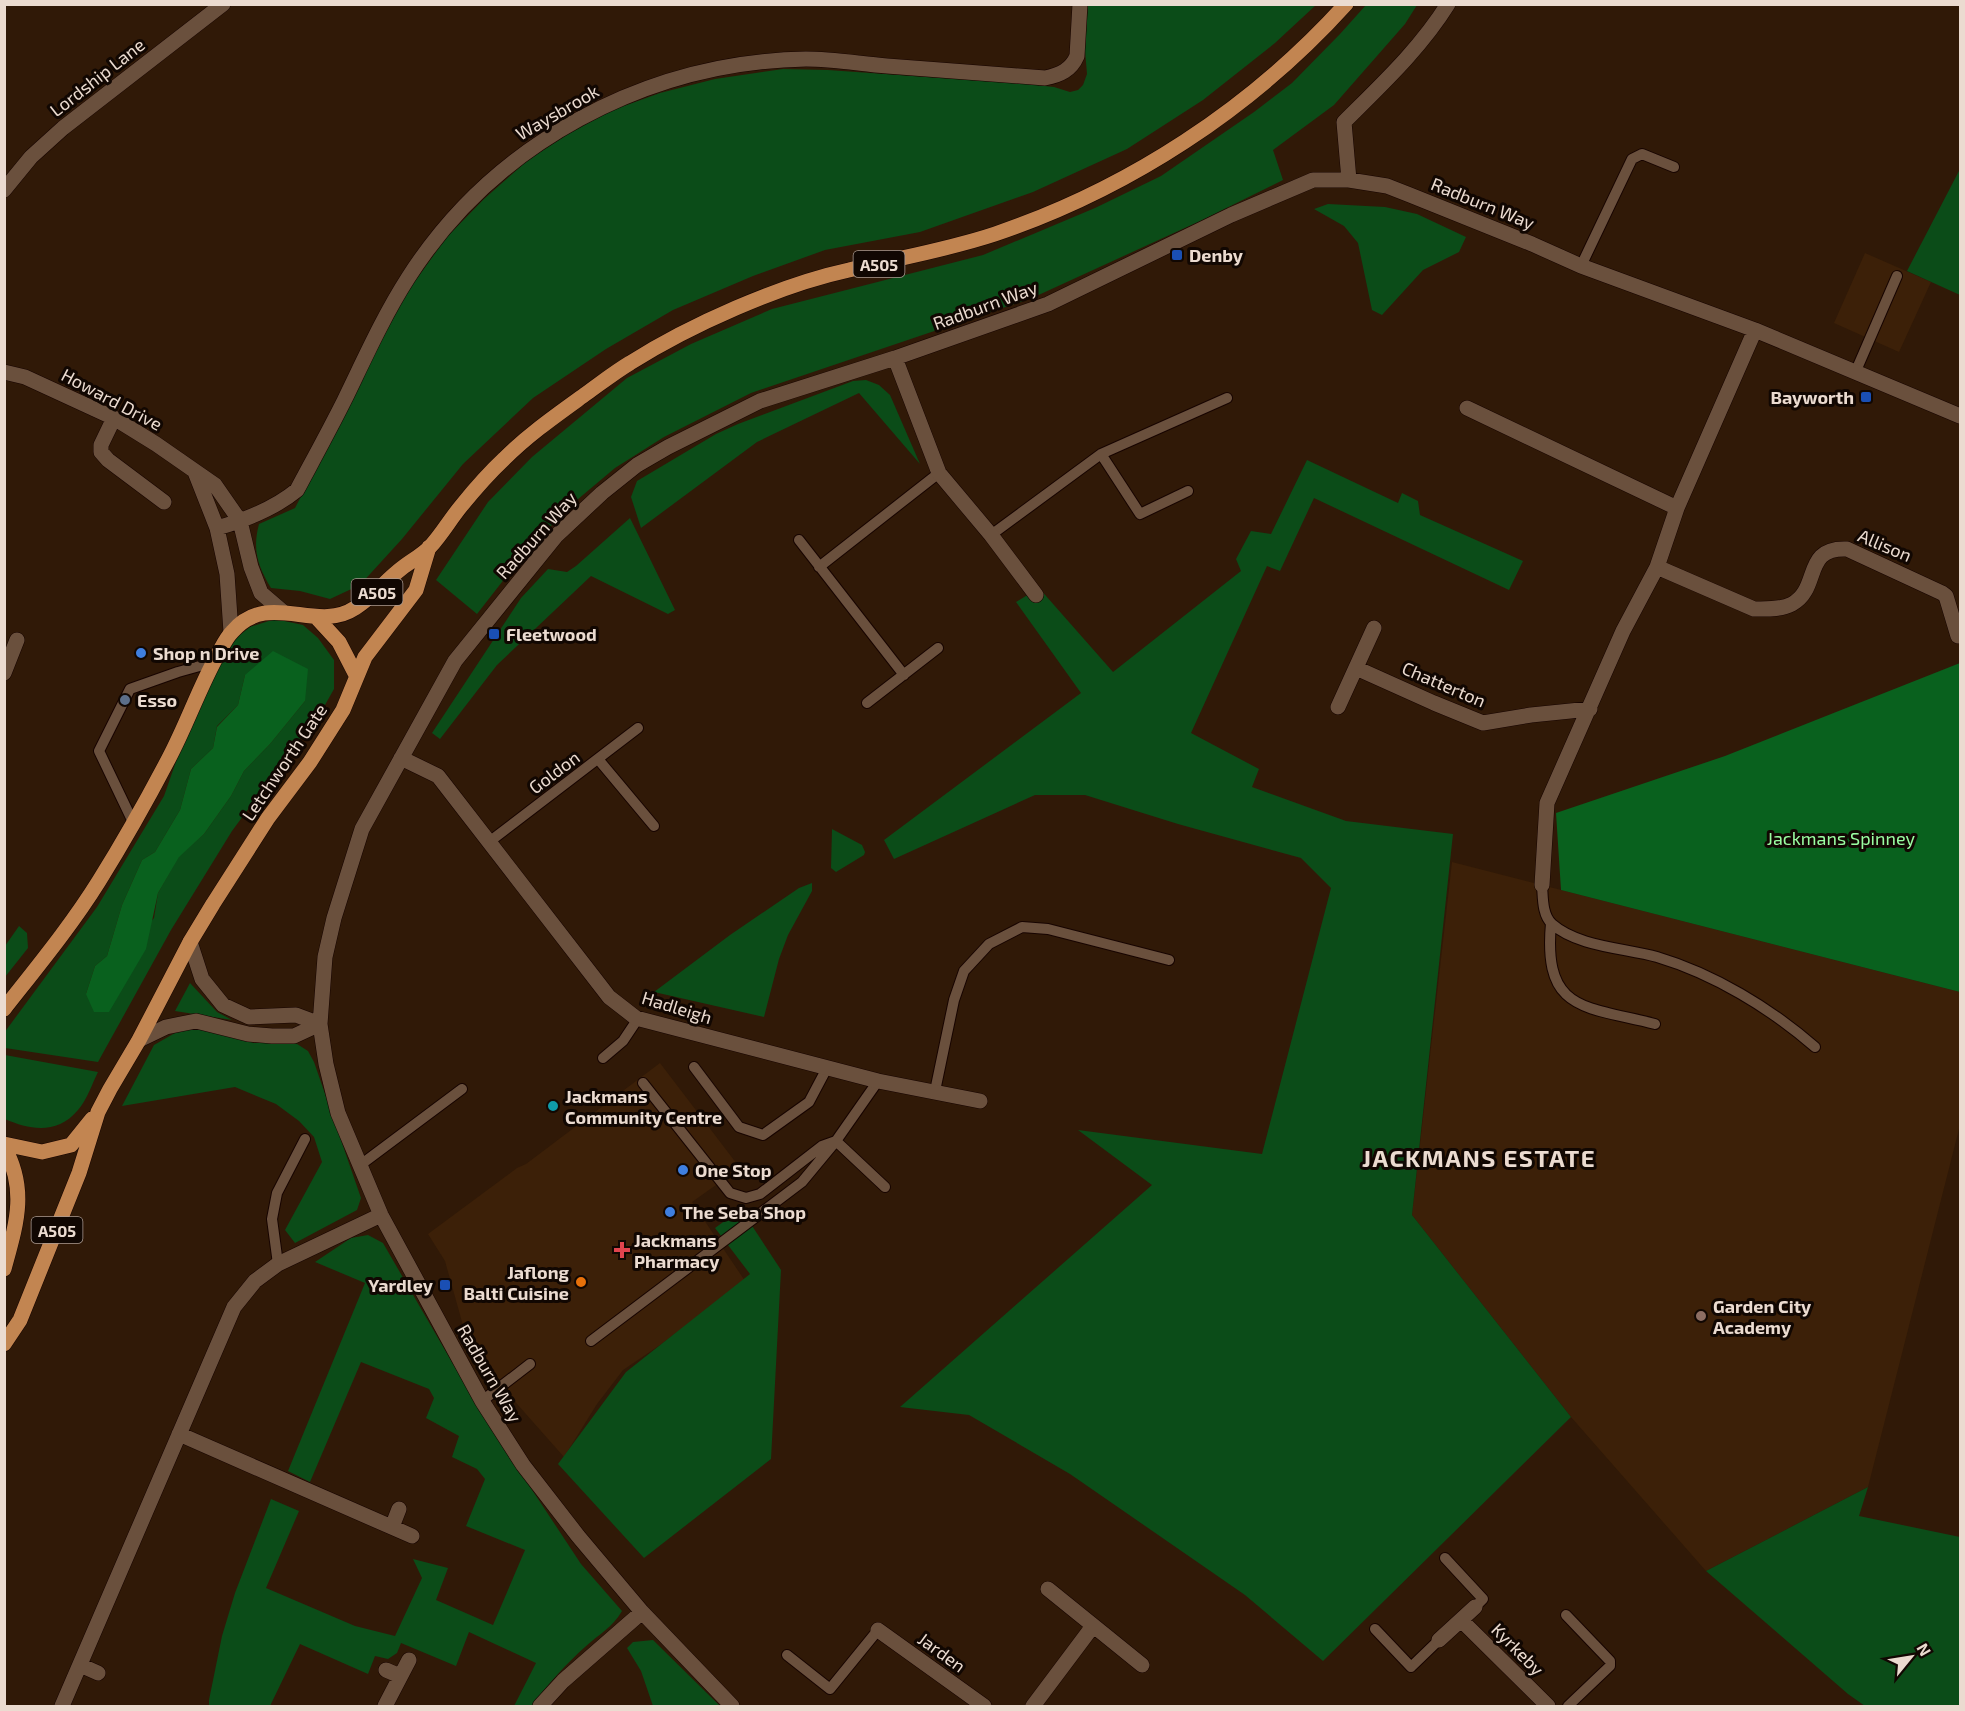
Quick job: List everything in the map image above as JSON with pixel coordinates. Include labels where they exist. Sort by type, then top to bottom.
[{"type":"main road","name":"A505","points":[[316,617],[335,617],[351,611],[379,591],[398,571],[429,547],[465,501],[505,458],[545,423],[630,362],[742,306],[800,284],[846,270],[915,257],[995,234],[1092,195],[1173,150],[1253,92],[1320,34],[1346,4]]},
{"type":"main road","name":"A505","points":[[356,675],[365,657],[416,590],[429,547]]},
{"type":"main road","points":[[4,1009],[92,892],[170,756],[203,682],[231,632],[250,616],[282,611],[316,617],[339,642],[356,675]]},
{"type":"main road","name":"Letchworth Gate","points":[[4,1146],[42,1152],[71,1145],[98,1112],[190,942],[268,819],[310,762],[343,710],[356,675]]},
{"type":"main road","name":"Letchworth Gate","points":[[4,1344],[20,1320],[49,1251],[79,1173],[98,1112]]},
{"type":"main road","name":"Letchworth Gate","points":[[4,1146],[15,1166],[18,1193],[17,1222],[4,1269]]},
{"type":"street","name":"Lordship Lane","points":[[4,190],[31,157],[63,128],[223,4]]},
{"type":"street","name":"Waysbrook","points":[[217,528],[240,521],[285,500],[297,490],[343,403],[386,313],[409,276],[461,209],[514,160],[576,120],[608,104],[686,77],[762,63],[808,59],[971,73],[1045,78],[1054,76],[1068,69],[1077,56],[1080,4]]},
{"type":"street","points":[[1349,180],[1344,122],[1404,62],[1433,28],[1448,4]]},
{"type":"street","name":"Radburn Way","points":[[732,1707],[642,1612],[578,1536],[523,1465],[482,1401],[381,1215],[338,1113],[326,1064],[320,1024],[325,957],[334,918],[362,829],[455,661],[556,536],[602,493],[638,465],[668,447],[760,401],[895,358],[1048,304],[1231,215],[1313,180],[1349,180],[1387,186],[1581,266],[1755,330],[1960,416]]},
{"type":"street","points":[[1542,885],[1547,803],[1623,631],[1657,567],[1677,508],[1755,330]]},
{"type":"street","points":[[895,358],[939,473],[991,535],[1036,595]]},
{"type":"street","name":"Howard Drive","points":[[4,372],[24,377],[114,418],[215,485],[240,521],[251,567],[261,592],[282,611]]},
{"type":"street","points":[[1467,408],[1677,508]]},
{"type":"street","points":[[114,418],[101,445],[101,452],[108,460],[164,502]]},
{"type":"street","points":[[195,472],[217,528],[227,574],[231,632]]},
{"type":"street","name":"Allison","points":[[1657,567],[1754,609],[1768,609],[1790,605],[1798,600],[1822,555],[1836,548],[1847,549],[1946,596],[1958,636]]},
{"type":"street","points":[[1338,706],[1374,628]]},
{"type":"street","points":[[4,674],[17,640]]},
{"type":"street","name":"Chatterton","points":[[1356,668],[1483,723],[1590,709]]},
{"type":"street","name":"Hadleigh","points":[[401,758],[438,776],[609,997],[636,1018],[878,1081],[980,1101]]},
{"type":"street","points":[[190,942],[202,979],[223,1005],[249,1017],[296,1015],[320,1024]]},
{"type":"street","points":[[139,1040],[166,1027],[196,1021],[248,1034],[272,1036],[294,1036],[320,1024]]},
{"type":"street","points":[[62,1707],[234,1307],[255,1281],[278,1264],[381,1215]]},
{"type":"street","points":[[179,1434],[412,1536]]},
{"type":"street","points":[[392,1527],[399,1509]]},
{"type":"street","points":[[1048,1589],[1142,1665]]},
{"type":"street","points":[[1439,1640],[1474,1608]]},
{"type":"street","points":[[540,1707],[563,1682],[642,1612]]},
{"type":"street","name":"Kyrkeby","points":[[1461,1620],[1544,1705]]},
{"type":"street","points":[[1033,1707],[1093,1626]]},
{"type":"street","name":"Jarden","points":[[878,1630],[984,1707]]},
{"type":"street","points":[[385,1707],[393,1673],[409,1660]]},
{"type":"street","points":[[80,1665],[98,1673]]},
{"type":"lane","points":[[1581,266],[1632,159],[1642,154],[1674,168]]},
{"type":"lane","points":[[1855,373],[1897,276]]},
{"type":"lane","points":[[991,535],[1101,454],[1227,398]]},
{"type":"lane","points":[[1101,454],[1140,514],[1188,491]]},
{"type":"lane","points":[[819,567],[939,473]]},
{"type":"lane","points":[[799,540],[904,675]]},
{"type":"lane","points":[[867,703],[938,648]]},
{"type":"lane","points":[[134,822],[99,751],[130,689],[177,672],[214,662]]},
{"type":"lane","name":"Goldon","points":[[489,842],[638,728]]},
{"type":"lane","points":[[598,759],[654,826]]},
{"type":"lane","points":[[1542,885],[1544,908],[1551,923],[1549,951],[1551,969],[1556,983],[1569,998],[1583,1006],[1655,1024]]},
{"type":"lane","points":[[1551,923],[1570,934],[1601,945],[1657,957],[1717,982],[1760,1005],[1815,1047]]},
{"type":"lane","points":[[935,1091],[954,1000],[964,971],[989,944],[1022,927],[1048,929],[1169,960]]},
{"type":"lane","points":[[603,1058],[628,1035],[638,1020],[636,1018]]},
{"type":"lane","points":[[694,1067],[739,1127],[763,1135],[809,1102],[827,1068]]},
{"type":"lane","points":[[591,1341],[802,1182],[836,1142],[878,1081]]},
{"type":"lane","points":[[643,1083],[720,1182],[730,1193],[746,1198],[760,1194],[822,1146],[836,1142]]},
{"type":"lane","points":[[359,1166],[462,1089]]},
{"type":"lane","points":[[278,1264],[272,1219],[278,1193],[305,1139]]},
{"type":"lane","points":[[836,1142],[885,1187]]},
{"type":"lane","points":[[482,1401],[530,1365]]},
{"type":"lane","points":[[1445,1558],[1483,1599],[1474,1608]]},
{"type":"lane","points":[[1566,1615],[1610,1661],[1610,1666],[1568,1707]]},
{"type":"lane","points":[[1375,1629],[1411,1667],[1439,1640]]},
{"type":"lane","points":[[787,1655],[830,1689],[878,1630]]},
{"type":"shaded area","points":[[1865,253],[1931,282],[1899,352],[1834,323]]},
{"type":"shaded area","name":"Garden City Academy","points":[[1452,862],[1960,992],[1960,1125],[1868,1487],[1706,1571],[1571,1417],[1412,1215]]},
{"type":"shaded area","points":[[660,1063],[740,1168],[692,1202],[745,1281],[623,1370],[597,1404],[564,1457],[502,1387],[464,1329],[445,1261],[428,1234]]},
{"type":"green space","points":[[1088,5],[1316,5],[1275,43],[1203,100],[1127,149],[1033,192],[920,232],[825,250],[753,276],[673,310],[606,349],[533,398],[463,464],[402,539],[360,585],[330,599],[300,591],[271,588],[256,550],[259,524],[295,508],[406,294],[446,238],[484,199],[527,161],[568,134],[613,110],[660,93],[715,79],[783,69],[1026,84],[1054,87],[1070,92],[1078,90],[1083,85],[1087,74],[1085,50]]},
{"type":"green space","points":[[1366,5],[1417,5],[1405,24],[1334,105],[1273,150],[1283,180],[1032,298],[751,393],[664,437],[615,468],[571,505],[524,554],[477,614],[436,580],[488,502],[532,457],[627,378],[691,344],[772,309],[983,255],[1095,208],[1161,176],[1292,83]]},
{"type":"green space","points":[[1960,169],[1960,295],[1907,271]]},
{"type":"green space","points":[[1328,204],[1385,207],[1417,214],[1466,237],[1459,252],[1423,270],[1382,315],[1372,310],[1358,243],[1344,226],[1314,209]]},
{"type":"green space","points":[[866,380],[879,385],[890,395],[920,464],[859,393],[757,442],[641,528],[631,497],[637,481],[716,434],[738,424],[853,381]]},
{"type":"green space","points":[[1307,460],[1398,503],[1402,493],[1418,501],[1420,515],[1523,561],[1509,590],[1314,498],[1280,571],[1267,566],[1191,733],[1259,769],[1252,787],[1346,821],[1453,834],[1412,1215],[1571,1417],[1323,1661],[1245,1595],[1070,1474],[969,1415],[900,1407],[1152,1185],[1078,1130],[1262,1154],[1331,888],[1301,858],[1178,824],[1085,795],[1035,795],[894,859],[884,840],[1081,693],[1016,602],[1039,588],[1113,672],[1241,571],[1236,559],[1251,531],[1271,534]]},
{"type":"green space","points":[[630,518],[675,610],[668,614],[591,576],[497,665],[440,739],[432,733],[521,598],[548,569],[567,572]]},
{"type":"green space","points":[[275,619],[303,625],[318,638],[334,660],[334,689],[325,705],[232,831],[171,930],[98,1062],[5,1048],[4,1033],[97,907],[164,796],[186,733],[230,643],[250,627]],"holes":[[[245,675],[305,701],[270,744],[244,771],[231,796],[204,834],[179,856],[158,893],[154,918],[86,994],[95,966],[107,956],[122,905],[142,860],[155,852],[180,810],[191,769],[213,748],[217,726],[238,705]]]},
{"type":"green space","points":[[273,651],[308,669],[305,701],[270,744],[244,771],[231,796],[204,834],[179,857],[158,893],[146,949],[109,1012],[94,1012],[86,994],[95,966],[107,956],[122,905],[142,860],[155,852],[180,810],[191,769],[213,748],[217,727],[238,705],[245,675]]},
{"type":"green space","name":"Jackmans Spinney","points":[[1960,663],[1960,992],[1561,890],[1556,813],[1725,756]]},
{"type":"green space","points":[[832,829],[862,845],[865,852],[864,855],[836,872],[831,868]]},
{"type":"green space","points":[[812,883],[812,891],[788,935],[779,959],[764,1017],[654,992],[730,935],[799,888]]},
{"type":"green space","points":[[19,926],[27,933],[28,948],[5,977],[5,946]]},
{"type":"green space","points":[[190,983],[217,1012],[232,1020],[175,1011]]},
{"type":"green space","points":[[201,1026],[254,1043],[294,1042],[308,1051],[314,1062],[361,1198],[357,1210],[295,1243],[285,1230],[322,1162],[314,1137],[299,1121],[276,1104],[235,1087],[122,1106],[154,1045],[175,1033]]},
{"type":"green space","points":[[4,1055],[98,1072],[84,1102],[70,1118],[52,1127],[34,1128],[5,1119]]},
{"type":"green space","points":[[741,1209],[781,1270],[771,1459],[644,1558],[558,1464],[626,1372],[750,1274],[715,1228]]},
{"type":"green space","points":[[368,1235],[383,1243],[482,1414],[581,1564],[622,1611],[610,1626],[564,1668],[532,1706],[514,1706],[536,1663],[469,1632],[456,1666],[401,1643],[397,1653],[388,1659],[375,1656],[368,1674],[300,1644],[270,1706],[209,1706],[222,1636],[235,1593],[271,1499],[299,1511],[266,1588],[355,1626],[395,1636],[422,1578],[413,1559],[448,1568],[436,1600],[493,1625],[525,1550],[466,1526],[485,1479],[477,1469],[452,1457],[459,1436],[426,1418],[434,1398],[429,1389],[361,1362],[310,1482],[288,1471],[365,1283],[315,1262],[351,1238]]},
{"type":"green space","points":[[1868,1487],[1859,1516],[1960,1537],[1960,1706],[1865,1706],[1848,1694],[1706,1571]]},
{"type":"green space","points":[[653,1640],[720,1706],[653,1706],[641,1671],[627,1648],[633,1642]]},
{"type":"place","name":"Denby","points":[[1177,255]]},
{"type":"place","name":"Bayworth","points":[[1866,397]]},
{"type":"place","name":"Fleetwood","points":[[494,634]]},
{"type":"place","name":"Shop n Drive","points":[[141,653]]},
{"type":"place","name":"Esso","points":[[125,700]]},
{"type":"place","name":"Jackmans Community Centre","points":[[553,1106]]},
{"type":"place","name":"One Stop","points":[[683,1170]]},
{"type":"place","name":"The Seba Shop","points":[[670,1212]]},
{"type":"place","name":"Jackmans Pharmacy","points":[[622,1250]]},
{"type":"place","name":"Jaflong Balti Cuisine","points":[[581,1282]]},
{"type":"place","name":"Yardley","points":[[445,1285]]},
{"type":"place","name":"Garden City Academy","points":[[1701,1316]]},
{"type":"district","name":"JACKMANS ESTATE","points":[[1479,1157]]}]
